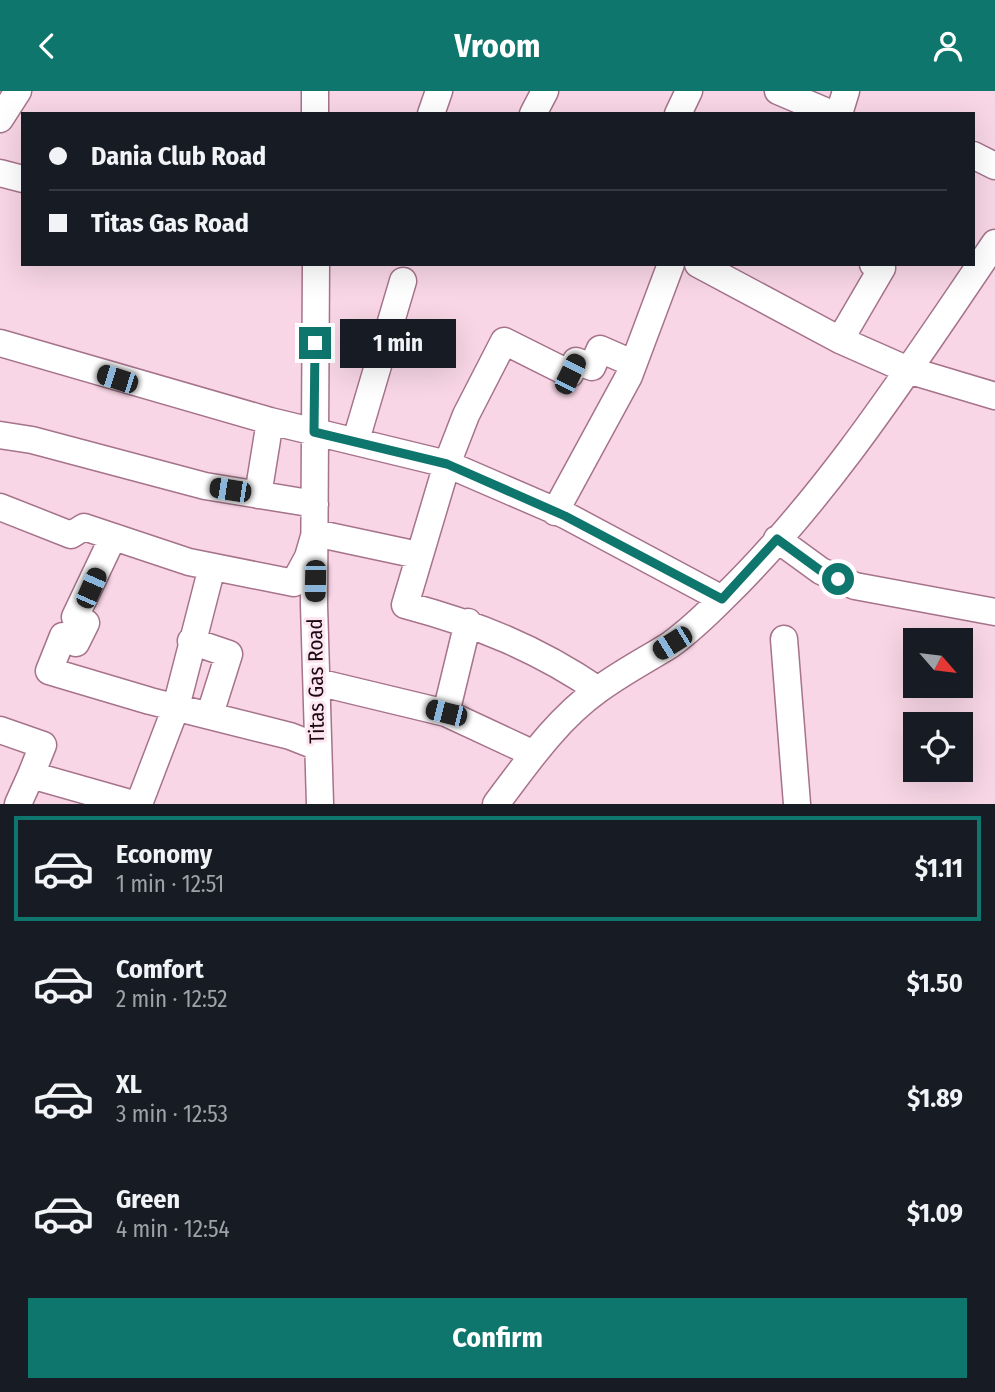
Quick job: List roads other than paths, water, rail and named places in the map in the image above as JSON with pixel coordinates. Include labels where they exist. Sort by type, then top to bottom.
[{"type":"street","points":[[0,119],[18,91]]},
{"type":"street","points":[[314,91],[315,112]]},
{"type":"street","points":[[432,112],[439,91]]},
{"type":"street","points":[[535,112],[545,91]]},
{"type":"street","points":[[679,112],[689,91]]},
{"type":"street","points":[[778,91],[827,112]]},
{"type":"street","points":[[840,112],[846,91]]},
{"type":"street","points":[[975,156],[995,166]]},
{"type":"street","points":[[0,173],[21,178]]},
{"type":"street","points":[[496,804],[566,716],[598,689],[672,643],[722,599],[777,539],[824,484],[908,370],[995,243]]},
{"type":"street","name":"Titas Gas Road","points":[[313,266],[320,804]]},
{"type":"street","points":[[555,512],[629,376],[670,266]]},
{"type":"street","points":[[702,266],[840,340],[908,370],[995,397]]},
{"type":"street","points":[[840,340],[881,268],[877,266]]},
{"type":"street","points":[[356,440],[404,281]]},
{"type":"street","points":[[598,689],[555,660],[468,622],[405,605],[447,464],[467,415],[504,341],[570,374],[576,361],[592,367],[600,349],[632,363]]},
{"type":"street","points":[[0,343],[270,421],[447,464],[638,552],[722,599]]},
{"type":"street","points":[[258,495],[270,421]]},
{"type":"street","points":[[0,435],[32,440],[205,486],[315,504]]},
{"type":"street","points":[[0,507],[71,535],[84,527],[212,567],[294,583],[308,557],[315,533],[418,555]]},
{"type":"street","points":[[113,537],[75,617],[86,623],[76,643],[63,636],[49,671],[210,714],[318,747]]},
{"type":"street","points":[[777,539],[821,571],[855,586],[995,612]]},
{"type":"street","points":[[30,775],[131,804],[176,707],[212,567]]},
{"type":"street","points":[[446,713],[468,622]]},
{"type":"street","points":[[784,639],[797,804]]},
{"type":"street","points":[[191,641],[229,654],[210,714]]},
{"type":"street","points":[[317,682],[446,713],[534,754]]},
{"type":"street","points":[[0,730],[43,745],[18,804]]}]
